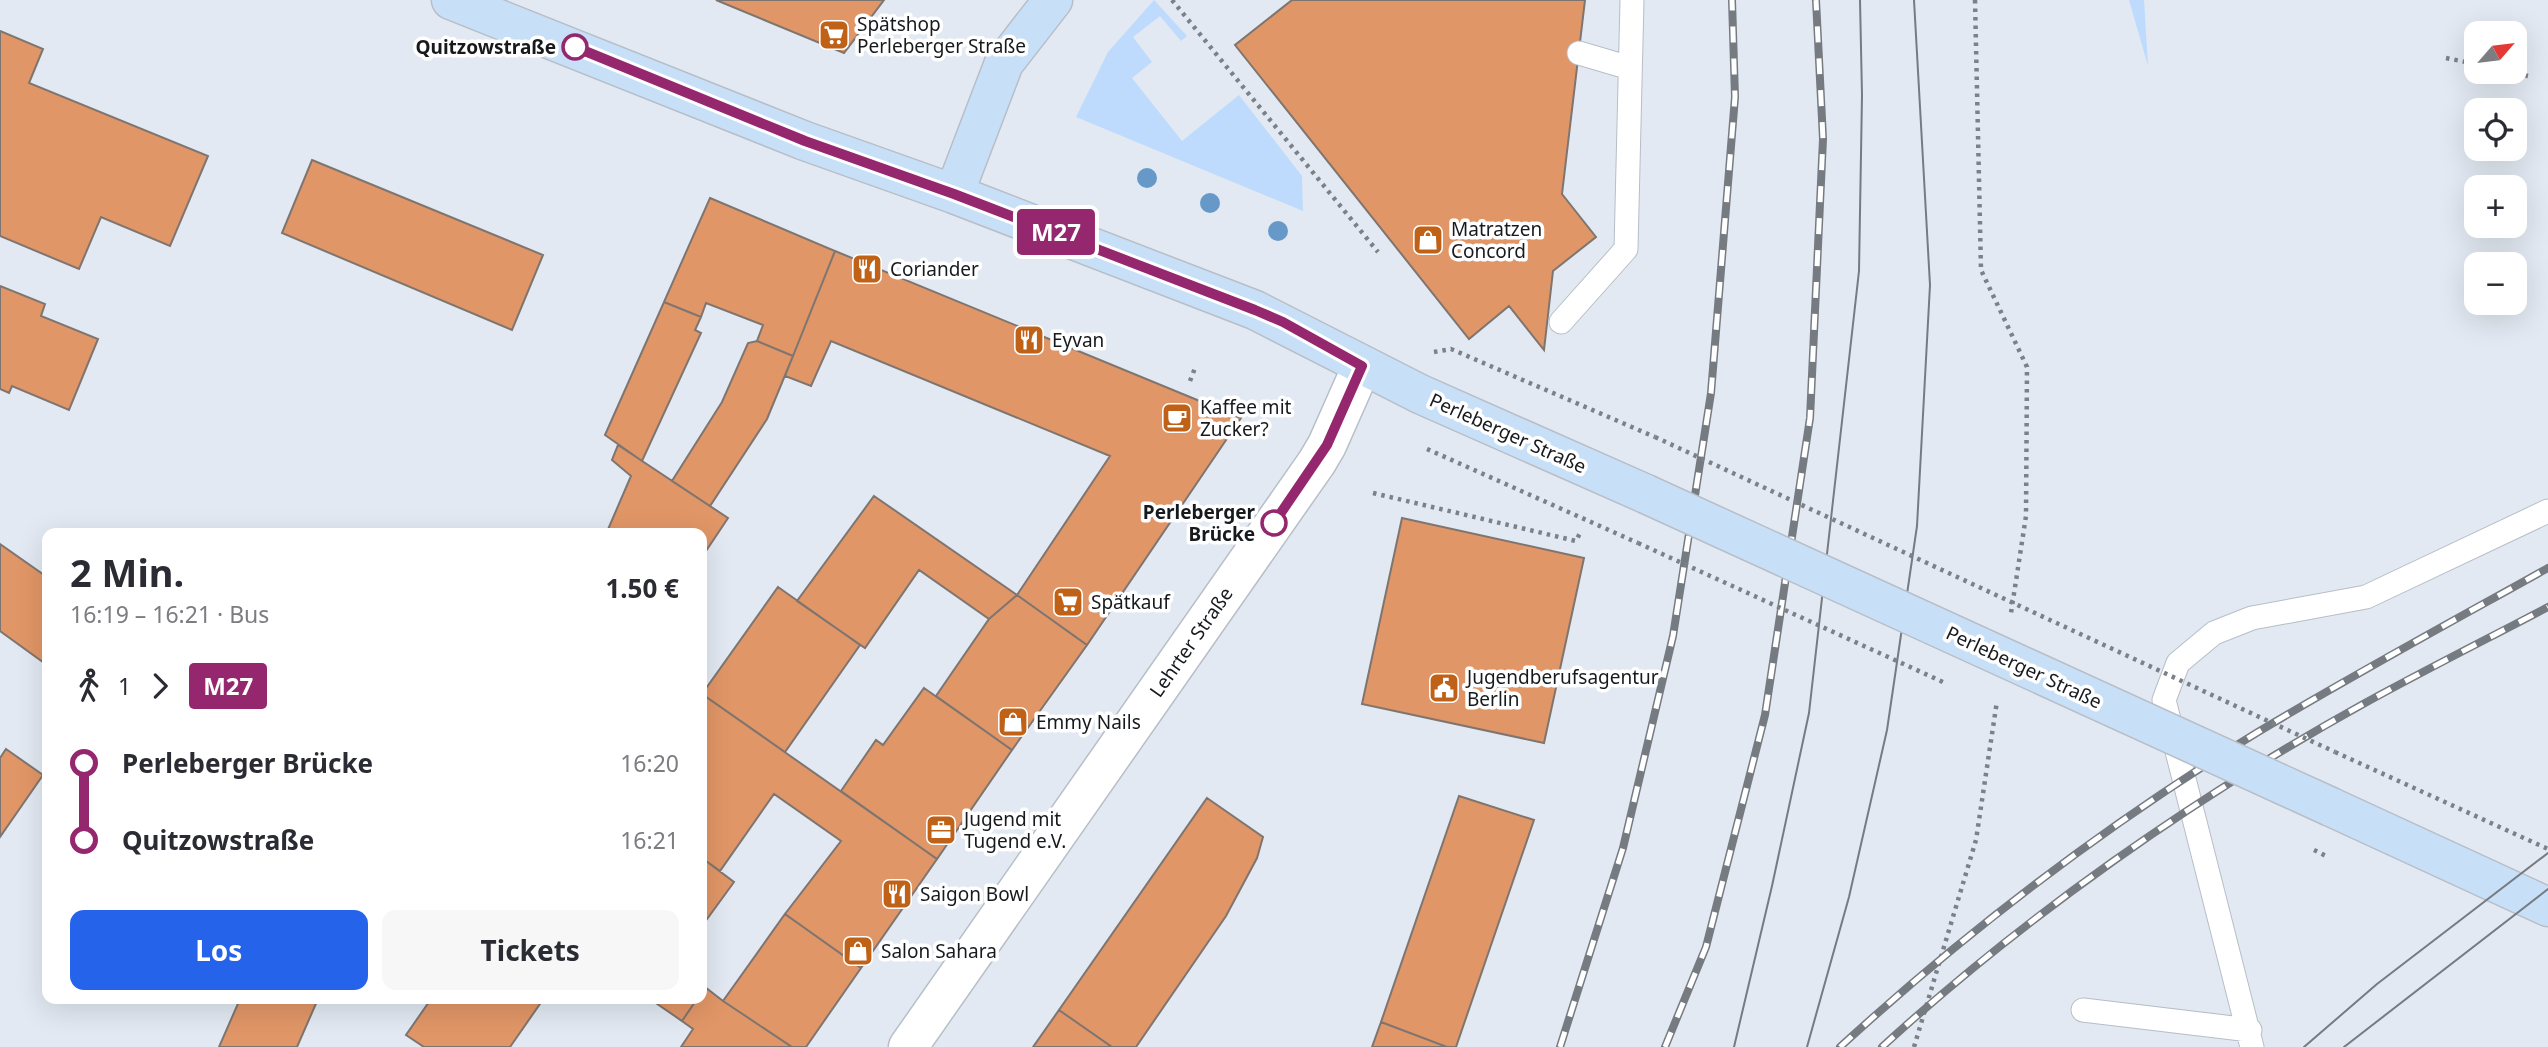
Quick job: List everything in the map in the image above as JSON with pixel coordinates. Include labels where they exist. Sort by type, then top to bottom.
[{"type":"main road","points":[[954,194],[1004,63],[1053,0]]},
{"type":"main road","name":"Perleberger Straße","points":[[454,1],[575,47],[805,141],[954,194],[1274,318],[1362,366],[2548,907]]},
{"type":"street","name":"Lehrter Straße","points":[[908,1047],[1317,462],[1362,366]]},
{"type":"lane","points":[[1561,322],[1626,250],[1632,0]]},
{"type":"lane","points":[[1578,53],[1630,68]]},
{"type":"lane","points":[[2082,1010],[2251,1038],[2164,700],[2178,663],[2214,633],[2252,618],[2366,597],[2548,511]]},
{"type":"path","points":[[1172,0],[1378,252]]},
{"type":"path","points":[[1975,0],[1981,270],[2026,367],[2026,516],[2009,624]]},
{"type":"path","points":[[2446,58],[2464,62]]},
{"type":"path","points":[[1451,349],[1655,438],[2548,849]]},
{"type":"path","points":[[1190,381],[1195,368]]},
{"type":"path","points":[[1416,444],[1637,543]]},
{"type":"path","points":[[1373,493],[1576,541],[1581,531]]},
{"type":"path","points":[[1914,1047],[1976,840],[1999,692]]},
{"type":"shaded area","points":[[1154,0],[1187,36],[1181,41],[1160,16],[1133,37],[1152,62],[1132,78],[1182,141],[1239,95],[1302,176],[1303,211],[1076,117],[1108,52]]},
{"type":"shaded area","points":[[2129,0],[2144,0],[2148,66]]},
{"type":"building","points":[[716,0],[884,0],[844,53]]},
{"type":"building","points":[[1292,0],[1585,0],[1562,194],[1596,237],[1553,271],[1544,350],[1509,306],[1469,339],[1235,45]]},
{"type":"building","points":[[0,31],[43,49],[29,83],[208,156],[170,246],[101,217],[79,269],[0,236]]},
{"type":"building","points":[[312,160],[543,255],[512,330],[282,233]]},
{"type":"building","points":[[710,198],[835,251],[793,356],[757,341],[763,325],[706,303],[701,317],[664,302]]},
{"type":"building","points":[[835,251],[1241,418],[1087,645],[1017,595],[1110,456],[831,341],[811,386],[785,376]]},
{"type":"building","points":[[0,286],[45,304],[41,316],[98,339],[69,410],[12,386],[9,393],[0,389]]},
{"type":"building","points":[[664,302],[701,317],[695,330],[701,333],[642,461],[605,435]]},
{"type":"building","points":[[757,341],[793,356],[767,419],[710,506],[672,481],[722,402],[748,343]]},
{"type":"building","points":[[618,445],[728,518],[707,550],[707,528],[609,528],[631,476],[612,460]]},
{"type":"building","points":[[874,496],[1017,595],[989,619],[919,570],[865,648],[797,601]]},
{"type":"building","points":[[1402,518],[1584,558],[1544,743],[1362,704]]},
{"type":"building","points":[[0,544],[42,573],[42,661],[0,631]]},
{"type":"building","points":[[778,587],[860,645],[785,752],[707,697],[707,687]]},
{"type":"building","points":[[1017,595],[1087,645],[1012,750],[936,696],[989,619]]},
{"type":"building","points":[[924,688],[1012,750],[937,859],[841,791],[876,740],[883,745]]},
{"type":"building","points":[[707,698],[937,859],[861,968],[785,914],[841,841],[774,794],[720,871],[707,862]]},
{"type":"building","points":[[6,749],[42,776],[0,837],[0,758]]},
{"type":"building","points":[[1459,796],[1534,820],[1456,1047],[1447,1047],[1381,1022]]},
{"type":"building","points":[[1207,798],[1263,837],[1257,858],[1226,916],[1136,1047],[1112,1047],[1059,1010]]},
{"type":"building","points":[[707,862],[734,882],[707,919]]},
{"type":"building","points":[[785,914],[861,968],[806,1047],[792,1047],[723,1001]]},
{"type":"building","points":[[707,989],[792,1047],[681,1047],[693,1029],[682,1021],[694,1004],[707,1004]]},
{"type":"building","points":[[238,1004],[316,1004],[297,1047],[219,1047]]},
{"type":"building","points":[[428,1004],[540,1004],[510,1047],[424,1047],[406,1035]]},
{"type":"building","points":[[657,1004],[694,1004],[682,1021]]},
{"type":"building","points":[[1059,1010],[1112,1047],[1033,1047]]},
{"type":"building","points":[[1381,1022],[1447,1047],[1372,1047]]},
{"type":"tram line","points":[[1734,1047],[1809,713],[1859,271],[1862,95],[1860,0]]},
{"type":"tram line","points":[[1807,1047],[1849,897],[1887,730],[1917,526],[1930,285],[1914,0]]},
{"type":"tram line","points":[[2304,1047],[2377,984],[2548,853]]},
{"type":"tram line","points":[[2344,1047],[2548,889]]},
{"type":"railway","points":[[1560,1047],[1623,848],[1673,636],[1711,393],[1735,97],[1732,0]]},
{"type":"railway","points":[[1665,1047],[1706,947],[1765,715],[1810,418],[1823,139],[1816,0]]},
{"type":"railway","points":[[1840,1047],[1989,920],[2148,803],[2258,732],[2548,568]]},
{"type":"railway","points":[[1882,1047],[1937,998],[2053,905],[2175,819],[2301,739],[2548,607]]},
{"type":"bus line","name":"M27","points":[[575,47],[805,141],[1062,234],[1255,310],[1283,322],[1362,366],[1327,445],[1274,523]]},
{"type":"place","name":"Spätshop Perleberger Straße","points":[[834,35]]},
{"type":"place","name":"Quitzowstraße","points":[[575,47]]},
{"type":"place","name":"Matratzen Concord","points":[[1428,240]]},
{"type":"place","name":"Coriander","points":[[867,269]]},
{"type":"place","name":"Eyvan","points":[[1029,340]]},
{"type":"place","name":"Kaffee mit Zucker?","points":[[1177,418]]},
{"type":"place","name":"Perleberger Brücke","points":[[1274,523]]},
{"type":"place","name":"Spätkauf","points":[[1068,602]]},
{"type":"place","name":"Jugendberufsagentur Berlin","points":[[1444,688]]},
{"type":"place","name":"Emmy Nails","points":[[1013,722]]},
{"type":"place","name":"Jugend mit Tugend e.V.","points":[[941,830]]},
{"type":"place","name":"Saigon Bowl","points":[[897,894]]},
{"type":"place","name":"Salon Sahara","points":[[858,951]]}]
